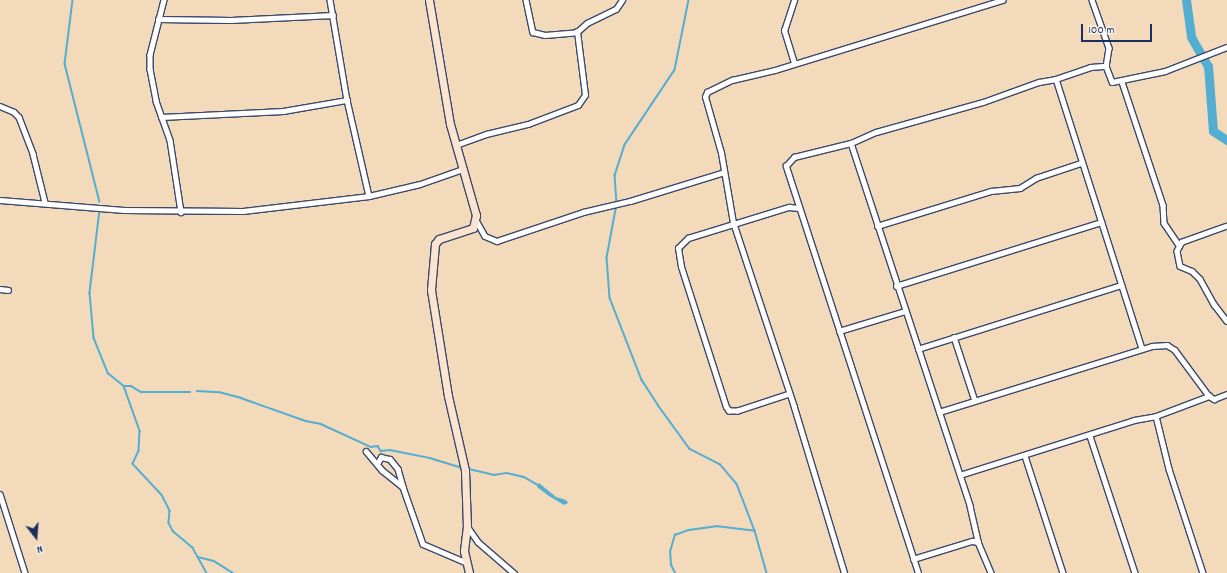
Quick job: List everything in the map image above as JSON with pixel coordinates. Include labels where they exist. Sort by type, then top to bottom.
[{"type":"street","points":[[164,0],[150,55],[150,69],[161,117],[170,140],[180,212]]},
{"type":"street","points":[[330,0],[347,100],[369,196]]},
{"type":"street","points":[[429,0],[456,145],[476,220],[485,236],[497,241],[543,228],[583,212],[630,201],[724,172]]},
{"type":"street","points":[[526,0],[533,32],[545,35],[577,32],[587,23],[616,9],[622,0]]},
{"type":"street","points":[[794,0],[784,30],[794,63]]},
{"type":"street","points":[[980,0],[983,6]]},
{"type":"street","points":[[844,573],[789,394],[733,223],[721,153],[705,102],[706,92],[732,80],[794,63],[1002,0]]},
{"type":"street","points":[[1092,0],[1109,48],[1106,66],[1112,82],[1122,82],[1165,71],[1227,47]]},
{"type":"street","points":[[158,19],[231,20],[333,15]]},
{"type":"street","points":[[456,145],[486,134],[528,124],[578,106],[585,95],[577,32]]},
{"type":"street","points":[[918,573],[786,172],[789,160],[840,144],[851,143],[876,132],[983,102],[1039,82],[1056,79],[1090,67],[1106,66]]},
{"type":"street","points":[[1056,79],[1142,348]]},
{"type":"street","points":[[1122,82],[1163,204],[1164,223],[1179,245]]},
{"type":"street","points":[[161,117],[283,111],[347,100]]},
{"type":"street","points":[[0,106],[14,112],[19,118],[33,154],[45,202]]},
{"type":"street","points":[[851,143],[896,286],[960,475],[978,542],[991,573]]},
{"type":"street","points":[[877,226],[991,191],[1020,188],[1036,178],[1082,163]]},
{"type":"street","points":[[0,200],[45,202],[124,210],[180,212],[243,211],[369,196],[420,184],[463,169]]},
{"type":"street","points":[[789,394],[734,412],[726,407],[718,386],[678,248],[688,238],[733,223],[789,207],[798,208]]},
{"type":"street","points":[[469,573],[465,562],[467,526],[465,470],[448,396],[431,290],[435,244],[440,239],[473,228],[476,220]]},
{"type":"street","points":[[896,286],[1101,222]]},
{"type":"street","points":[[1227,226],[1179,245],[1177,251],[1180,266],[1192,271],[1200,279],[1214,304],[1227,321]]},
{"type":"street","points":[[918,349],[1121,285]]},
{"type":"street","points":[[0,289],[8,290]]},
{"type":"street","points":[[839,331],[905,311]]},
{"type":"street","points":[[954,337],[975,401]]},
{"type":"street","points":[[939,412],[1142,348],[1167,345],[1175,350],[1209,396],[1214,399],[1227,394]]},
{"type":"street","points":[[960,475],[1090,436],[1134,420],[1156,416],[1209,396]]},
{"type":"street","points":[[1156,416],[1169,469],[1203,573]]},
{"type":"street","points":[[1090,436],[1135,573]]},
{"type":"street","points":[[366,451],[377,464],[403,488]]},
{"type":"street","points":[[1025,456],[1063,573]]},
{"type":"street","points":[[377,464],[381,457],[390,459],[398,469],[403,488],[423,544],[465,562]]},
{"type":"street","points":[[0,494],[25,573]]},
{"type":"street","points":[[467,526],[478,542],[514,573]]},
{"type":"street","points":[[913,559],[966,542],[978,542]]},
{"type":"water","points":[[539,483],[556,497],[566,500],[568,503],[564,505],[549,496],[537,487]]},
{"type":"waterway","points":[[73,0],[65,64],[100,202]]},
{"type":"waterway","points":[[689,0],[675,70],[625,145],[615,175],[617,204],[607,258],[610,298],[642,380],[658,405],[690,449],[720,464],[737,484],[755,531],[767,573]]},
{"type":"waterway","points":[[1186,0],[1191,37],[1208,66],[1213,131],[1227,140]]},
{"type":"waterway","points":[[100,210],[90,293],[94,338],[108,373],[124,386],[140,431],[139,451],[133,464],[162,495],[170,511],[169,523],[173,531],[193,548],[207,573]]},
{"type":"waterway","points":[[124,386],[131,386],[141,392],[190,392]]},
{"type":"waterway","points":[[197,391],[219,392],[241,398],[306,421],[321,424],[371,447],[378,446],[381,451],[390,450],[430,458],[460,467]]},
{"type":"waterway","points":[[469,469],[494,475],[507,473],[524,477],[538,485]]},
{"type":"waterway","points":[[675,573],[671,565],[670,552],[675,535],[689,530],[716,526],[755,531]]},
{"type":"waterway","points":[[198,557],[214,561],[233,573]]}]
